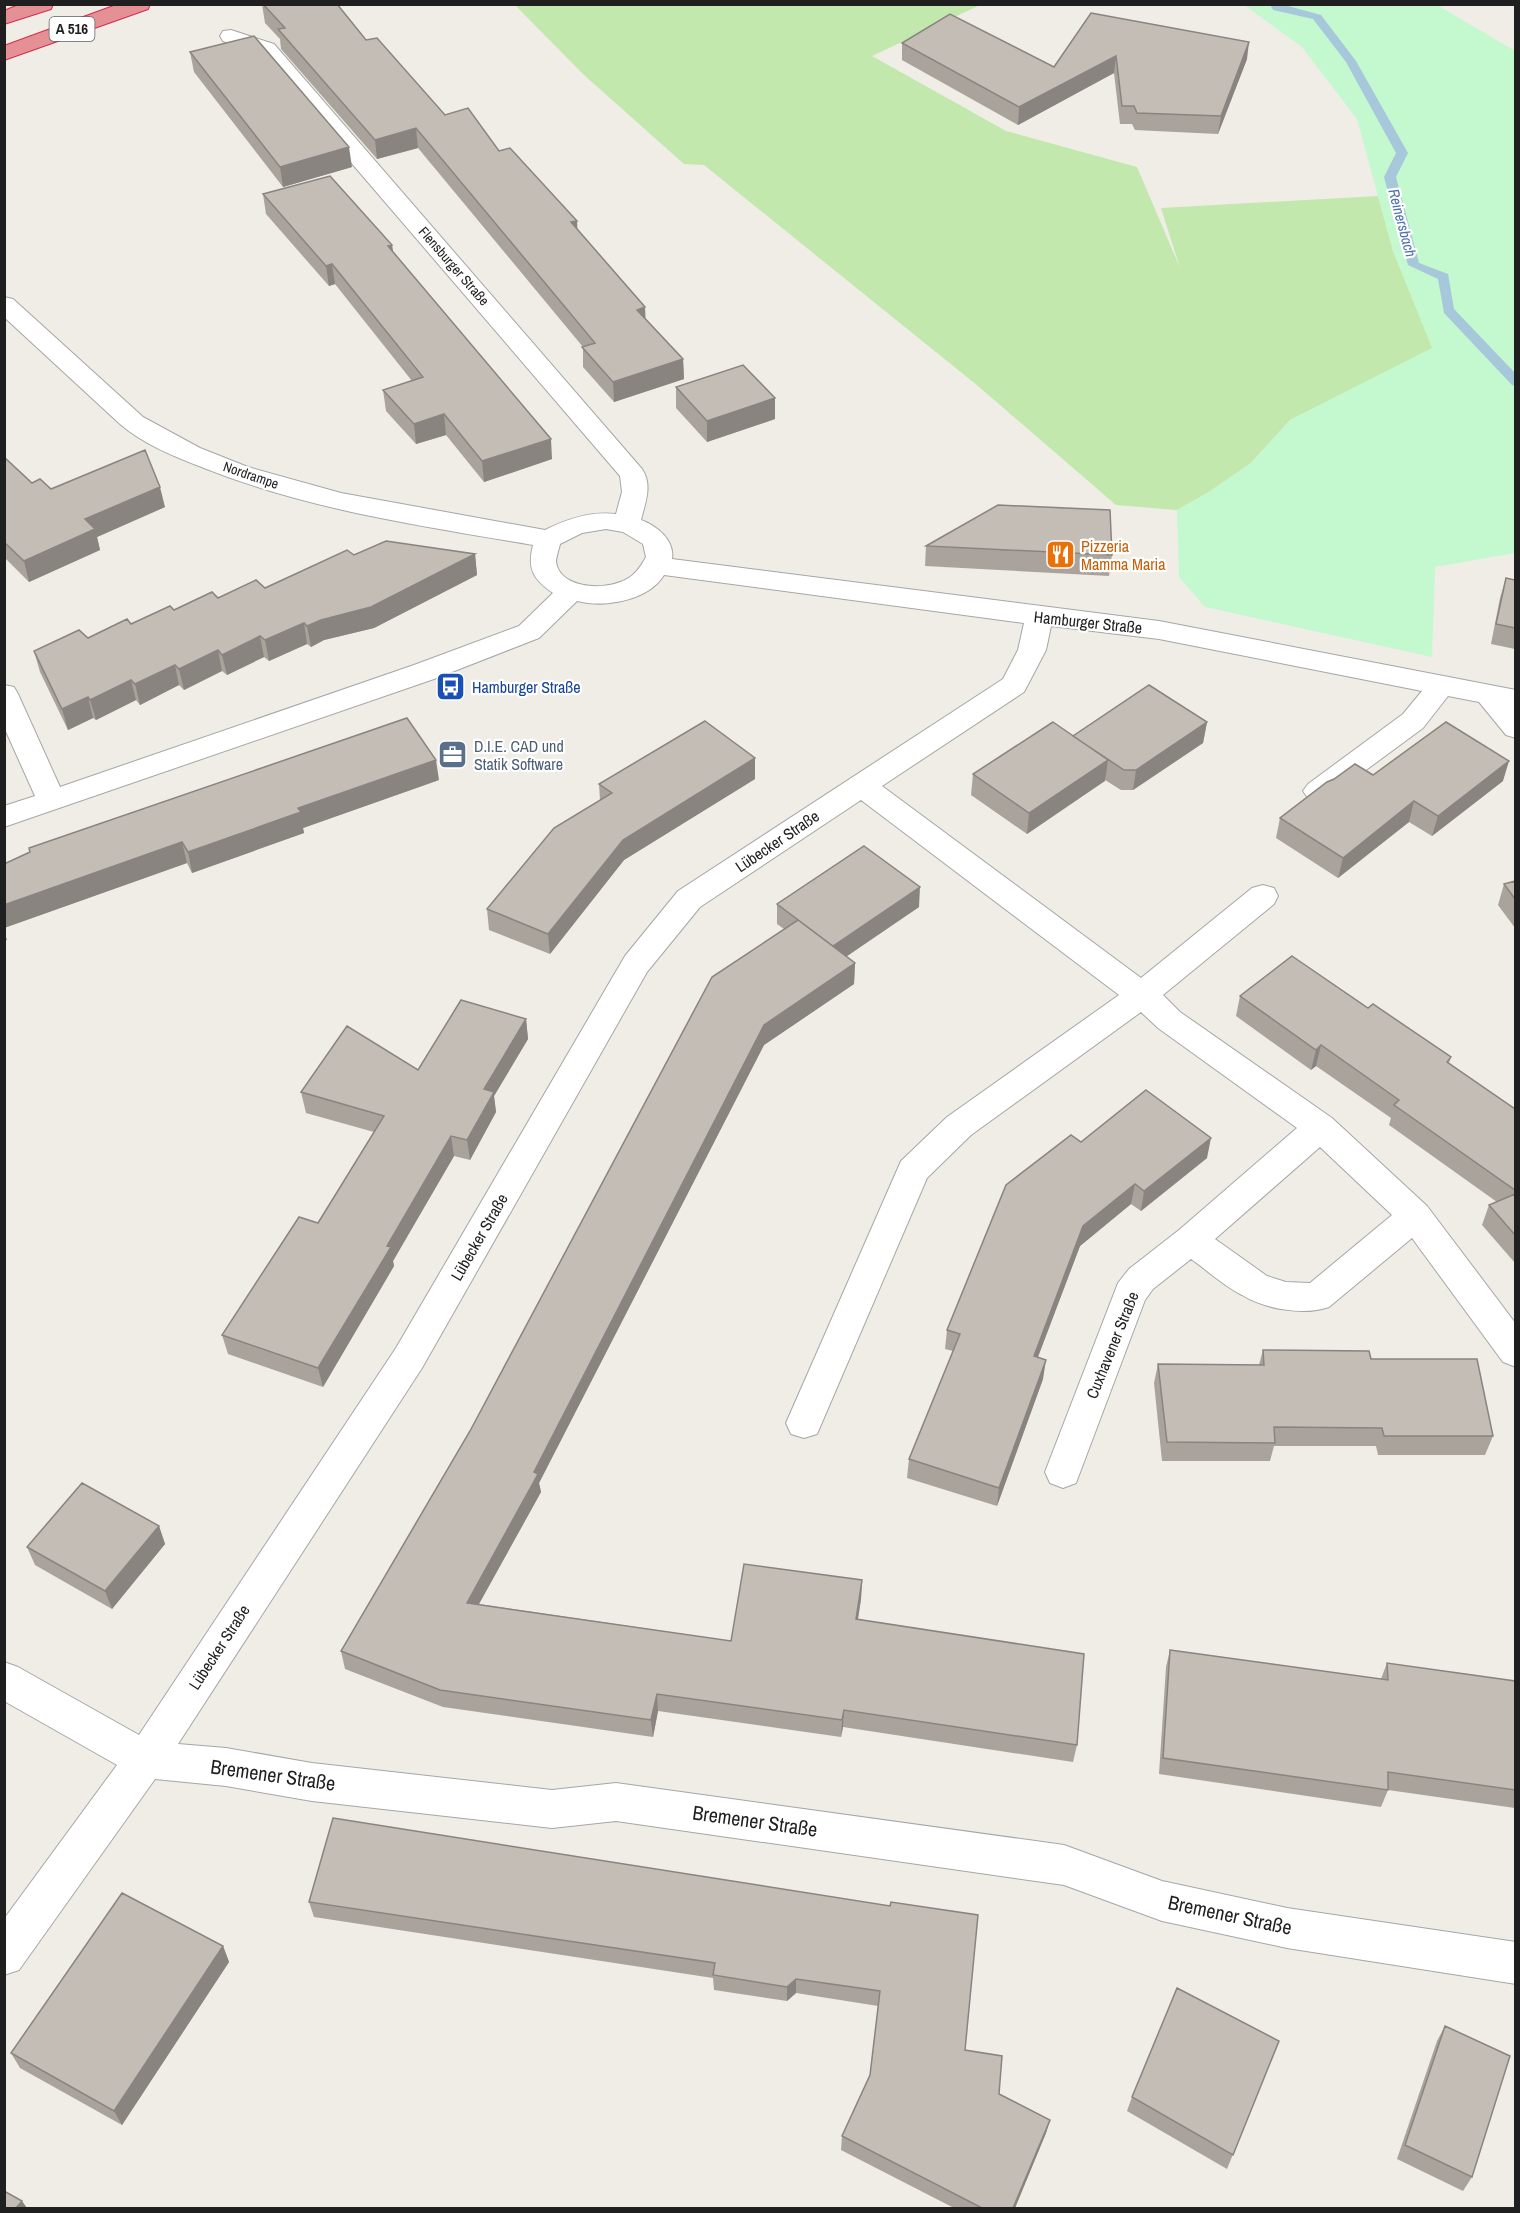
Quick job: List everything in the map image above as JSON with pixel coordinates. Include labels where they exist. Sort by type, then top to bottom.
[{"type":"highway","name":"A 516","points":[[4,18],[43,4]]},
{"type":"highway","name":"A 516","points":[[4,54],[140,4]]},
{"type":"street","name":"Flensburger Straße","points":[[231,36],[266,49],[633,475],[635,492],[627,524]]},
{"type":"street","name":"Nordrampe","points":[[4,304],[144,430],[175,446],[268,482],[315,495],[364,507],[548,539]]},
{"type":"street","points":[[606,521],[627,524],[646,531],[654,539],[659,551],[658,566],[645,580],[623,592],[597,596],[571,591],[550,581],[545,573],[541,556],[548,539],[566,529],[585,523],[606,521]]},
{"type":"street","name":"Hamburger Straße","points":[[658,566],[1187,634],[1515,700]]},
{"type":"street","points":[[4,817],[424,672],[529,632],[571,591]]},
{"type":"street","name":"Lübecker Straße","points":[[4,1955],[145,1760],[409,1358],[636,964],[689,899],[1014,685],[1032,650],[1039,616]]},
{"type":"street","points":[[1318,791],[1413,721],[1442,685]]},
{"type":"street","points":[[1487,693],[1515,728]]},
{"type":"street","points":[[4,694],[52,801]]},
{"type":"street","points":[[861,785],[1142,995],[1169,1020],[1320,1127],[1415,1216],[1515,1352]]},
{"type":"street","points":[[804,1423],[913,1170],[959,1126],[1142,995],[1263,896]]},
{"type":"street","name":"Cuxhavener Straße","points":[[1063,1472],[1130,1293],[1141,1279],[1191,1240],[1320,1127]]},
{"type":"street","points":[[1191,1240],[1255,1286],[1286,1296],[1317,1298],[1415,1216]]},
{"type":"street","name":"Bremener Straße","points":[[4,1680],[145,1760],[226,1767],[312,1782],[552,1809],[616,1802],[1064,1865],[1162,1901],[1185,1906],[1287,1928],[1515,1963]]},
{"type":"green space","points":[[515,5],[980,5],[872,56],[1006,131],[1137,167],[1180,268],[1161,208],[1378,196],[1393,251],[1433,348],[1290,420],[1251,463],[1209,492],[1177,510],[1116,505],[978,386],[704,165],[684,164],[584,75]]},
{"type":"green space","points":[[1244,5],[1437,5],[1515,51],[1515,553],[1435,567],[1432,657],[1205,607],[1179,577],[1177,510],[1209,492],[1251,463],[1290,420],[1432,348],[1393,251],[1357,119],[1302,47]]},
{"type":"building","points":[[263,4],[337,4],[366,40],[377,38],[445,115],[468,108],[499,151],[510,148],[577,221],[571,222],[645,307],[637,310],[683,359],[613,382],[582,347],[595,343],[416,128],[375,140],[278,29],[285,28]]},
{"type":"building","points":[[1091,13],[1249,42],[1221,116],[1137,113],[1134,106],[1122,106],[1116,56],[1019,107],[902,43],[950,14],[1054,67]]},
{"type":"building","points":[[254,36],[349,147],[280,167],[190,52]]},
{"type":"building","points":[[330,176],[392,245],[388,246],[551,439],[482,461],[444,414],[414,424],[383,390],[423,377],[332,264],[326,266],[263,194]]},
{"type":"building","points":[[743,365],[775,398],[707,421],[676,387]]},
{"type":"building","points":[[145,450],[160,487],[85,519],[95,529],[24,561],[4,542],[4,457],[32,483],[40,479],[51,489]]},
{"type":"building","points":[[998,505],[1110,510],[1112,555],[926,546]]},
{"type":"building","points":[[386,541],[475,554],[371,607],[307,626],[304,623],[265,640],[260,636],[222,655],[218,650],[179,669],[175,665],[135,684],[131,680],[90,700],[88,697],[62,709],[34,651],[79,630],[88,638],[127,619],[131,624],[170,606],[174,610],[212,592],[218,598],[256,580],[265,588],[347,550],[354,555]]},
{"type":"building","points":[[1506,578],[1515,580],[1515,628],[1496,624]]},
{"type":"building","points":[[1149,685],[1207,722],[1136,770],[1124,770],[1073,736]]},
{"type":"building","points":[[407,718],[436,760],[298,808],[301,812],[188,852],[182,842],[4,905],[4,864],[30,852],[29,848]]},
{"type":"building","points":[[705,721],[755,758],[623,840],[548,934],[487,909],[554,828],[612,793],[599,784]]},
{"type":"building","points":[[1053,722],[1108,760],[1029,813],[973,774]]},
{"type":"building","points":[[1446,722],[1509,761],[1438,816],[1414,801],[1343,858],[1280,818],[1355,764],[1373,775]]},
{"type":"building","points":[[864,846],[920,887],[833,946],[777,904]]},
{"type":"building","points":[[1515,881],[1515,899],[1504,884]]},
{"type":"building","points":[[798,920],[855,963],[764,1025],[534,1472],[538,1474],[467,1603],[731,1641],[744,1564],[862,1580],[856,1619],[1084,1654],[1077,1745],[844,1710],[842,1720],[657,1694],[651,1720],[440,1690],[341,1651],[470,1431],[712,977]]},
{"type":"building","points":[[1292,956],[1368,1008],[1373,1004],[1451,1057],[1447,1062],[1515,1109],[1515,1190],[1394,1105],[1399,1100],[1321,1045],[1316,1050],[1240,996]]},
{"type":"building","points":[[461,1000],[526,1019],[484,1089],[494,1092],[467,1140],[451,1136],[387,1246],[391,1247],[318,1368],[222,1335],[299,1217],[318,1223],[384,1116],[301,1092],[347,1026],[418,1070]]},
{"type":"building","points":[[1146,1090],[1211,1138],[1144,1191],[1135,1184],[1083,1226],[1034,1356],[1046,1360],[999,1488],[909,1459],[960,1334],[947,1330],[1006,1185],[1071,1135],[1081,1142]]},
{"type":"building","points":[[1515,1194],[1515,1235],[1489,1205]]},
{"type":"building","points":[[1263,1350],[1369,1351],[1371,1359],[1477,1359],[1493,1436],[1384,1436],[1382,1428],[1274,1427],[1275,1443],[1167,1442],[1158,1364],[1264,1365]]},
{"type":"building","points":[[82,1483],[159,1526],[105,1591],[27,1547]]},
{"type":"building","points":[[1170,1650],[1388,1680],[1387,1663],[1515,1681],[1515,1790],[1388,1772],[1388,1790],[1163,1758]]},
{"type":"building","points":[[333,1818],[890,1906],[891,1902],[978,1915],[965,2050],[1002,2056],[999,2094],[1050,2120],[1013,2208],[982,2208],[842,2136],[870,2075],[880,1991],[796,1979],[787,1987],[713,1975],[715,1963],[309,1902]]},
{"type":"building","points":[[122,1893],[223,1946],[114,2111],[11,2053]]},
{"type":"building","points":[[1177,1988],[1279,2041],[1233,2155],[1132,2097]]},
{"type":"building","points":[[1445,2026],[1510,2056],[1472,2177],[1405,2145]]},
{"type":"building","points":[[4,2191],[22,2201],[16,2208],[4,2208]]},
{"type":"waterway","name":"Reinersbach","points":[[1275,4],[1277,8],[1317,17],[1351,61],[1402,153],[1390,177],[1414,265],[1444,277],[1448,310],[1516,382]]},
{"type":"place","name":"Pizzeria Mamma Maria","points":[[1060,555]]},
{"type":"place","name":"Hamburger Straße","points":[[451,687]]},
{"type":"place","name":"D.I.E. CAD und Statik Software","points":[[453,755]]}]
